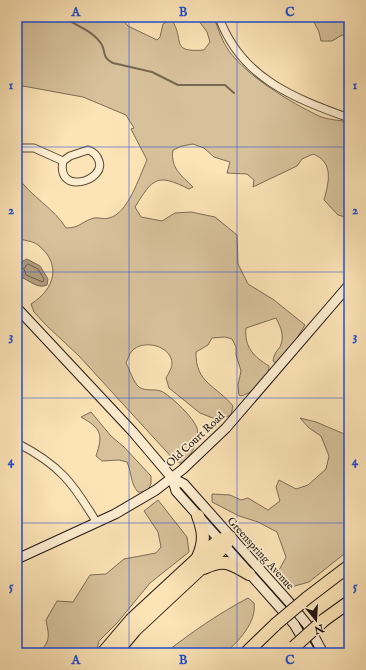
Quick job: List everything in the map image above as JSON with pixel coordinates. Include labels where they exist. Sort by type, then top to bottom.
[{"type":"highway","points":[[197,559],[203,547],[204,540],[202,527],[198,516]]},
{"type":"highway","points":[[104,653],[131,620],[197,559],[225,541]]},
{"type":"highway","points":[[116,653],[135,630],[194,574],[225,541]]},
{"type":"highway","points":[[194,574],[213,564],[224,562],[230,563],[249,574]]},
{"type":"highway","points":[[246,653],[276,624],[349,566]]},
{"type":"highway","points":[[290,650],[349,602]]},
{"type":"highway","points":[[325,620],[349,607]]},
{"type":"main road","name":"Old Court Road","points":[[17,559],[98,523],[139,500],[172,478],[226,428],[349,285]]},
{"type":"main road","name":"Greenspring Avenue","points":[[17,308],[120,418],[172,478],[184,484],[249,574],[294,624],[311,653]]},
{"type":"main road","name":"Greenspring Avenue","points":[[172,478],[176,491],[198,516],[225,541],[309,627],[323,653]]},
{"type":"street","points":[[219,17],[227,39],[234,50],[254,70],[293,96],[349,118]]},
{"type":"street","points":[[17,148],[34,148],[63,161]]},
{"type":"street","points":[[88,150],[97,156],[100,165],[95,176],[78,183],[72,182],[65,176],[62,166],[63,161],[70,156],[88,150]]},
{"type":"street","points":[[17,443],[60,470],[76,488],[98,523]]},
{"type":"shaded area","points":[[17,17],[120,17],[128,26],[157,40],[160,37],[163,24],[171,19],[182,47],[193,50],[204,50],[210,42],[207,32],[196,17],[214,17],[222,39],[229,51],[237,61],[258,79],[295,104],[319,116],[349,122],[349,218],[338,215],[324,200],[328,180],[327,167],[320,158],[313,154],[302,159],[297,166],[253,187],[254,180],[247,174],[227,173],[230,162],[214,157],[204,148],[193,144],[182,146],[173,150],[173,162],[181,175],[193,187],[189,189],[170,181],[157,181],[152,184],[135,207],[141,217],[162,221],[175,213],[191,212],[215,217],[237,235],[238,264],[248,284],[274,300],[305,325],[285,358],[277,364],[273,361],[273,359],[275,353],[280,347],[282,336],[281,329],[276,318],[246,328],[248,346],[251,351],[269,366],[264,381],[251,392],[241,396],[239,395],[238,385],[241,371],[236,355],[236,347],[232,339],[225,337],[212,338],[208,345],[196,352],[199,371],[203,377],[233,406],[231,415],[218,420],[200,413],[169,388],[166,378],[172,364],[171,357],[167,352],[162,348],[149,345],[142,345],[132,351],[126,363],[137,385],[148,390],[163,392],[187,413],[197,428],[198,433],[194,448],[188,457],[181,463],[176,462],[79,356],[46,325],[34,312],[31,304],[46,291],[50,284],[53,268],[46,252],[38,245],[33,242],[17,238],[17,176],[29,190],[56,215],[66,228],[70,228],[93,218],[109,218],[122,210],[132,194],[147,160],[131,129],[134,128],[126,115],[83,97],[23,86],[17,87]]},
{"type":"shaded area","points":[[305,17],[349,17],[349,36],[342,35],[332,41],[321,41],[319,32],[313,20]]},
{"type":"shaded area","points":[[91,412],[111,436],[124,447],[151,476],[151,484],[147,492],[138,492],[135,489],[127,462],[119,460],[102,461],[96,456],[100,442],[99,432],[92,424],[81,417]]},
{"type":"shaded area","points":[[300,418],[316,422],[349,436],[349,550],[309,582],[291,587],[278,572],[286,557],[277,532],[258,522],[239,516],[212,502],[212,494],[230,495],[241,500],[248,498],[268,510],[280,501],[276,487],[279,480],[296,489],[308,485],[326,469],[329,456],[321,436],[309,428]]},
{"type":"shaded area","points":[[158,500],[187,537],[189,552],[150,583],[117,623],[99,641],[96,653],[39,653],[46,645],[48,638],[46,620],[57,601],[73,602],[90,575],[106,574],[124,559],[156,553],[161,547],[158,532],[144,511]]},
{"type":"shaded area","points":[[248,598],[254,603],[253,617],[246,631],[225,653],[165,653],[226,610]]},
{"type":"water","points":[[27,259],[40,266],[48,279],[47,285],[38,286],[23,278],[20,268],[23,261]]},
{"type":"waterway","points":[[64,17],[94,36],[102,45],[106,57],[113,63],[152,72],[178,85],[225,85],[234,93]]}]
